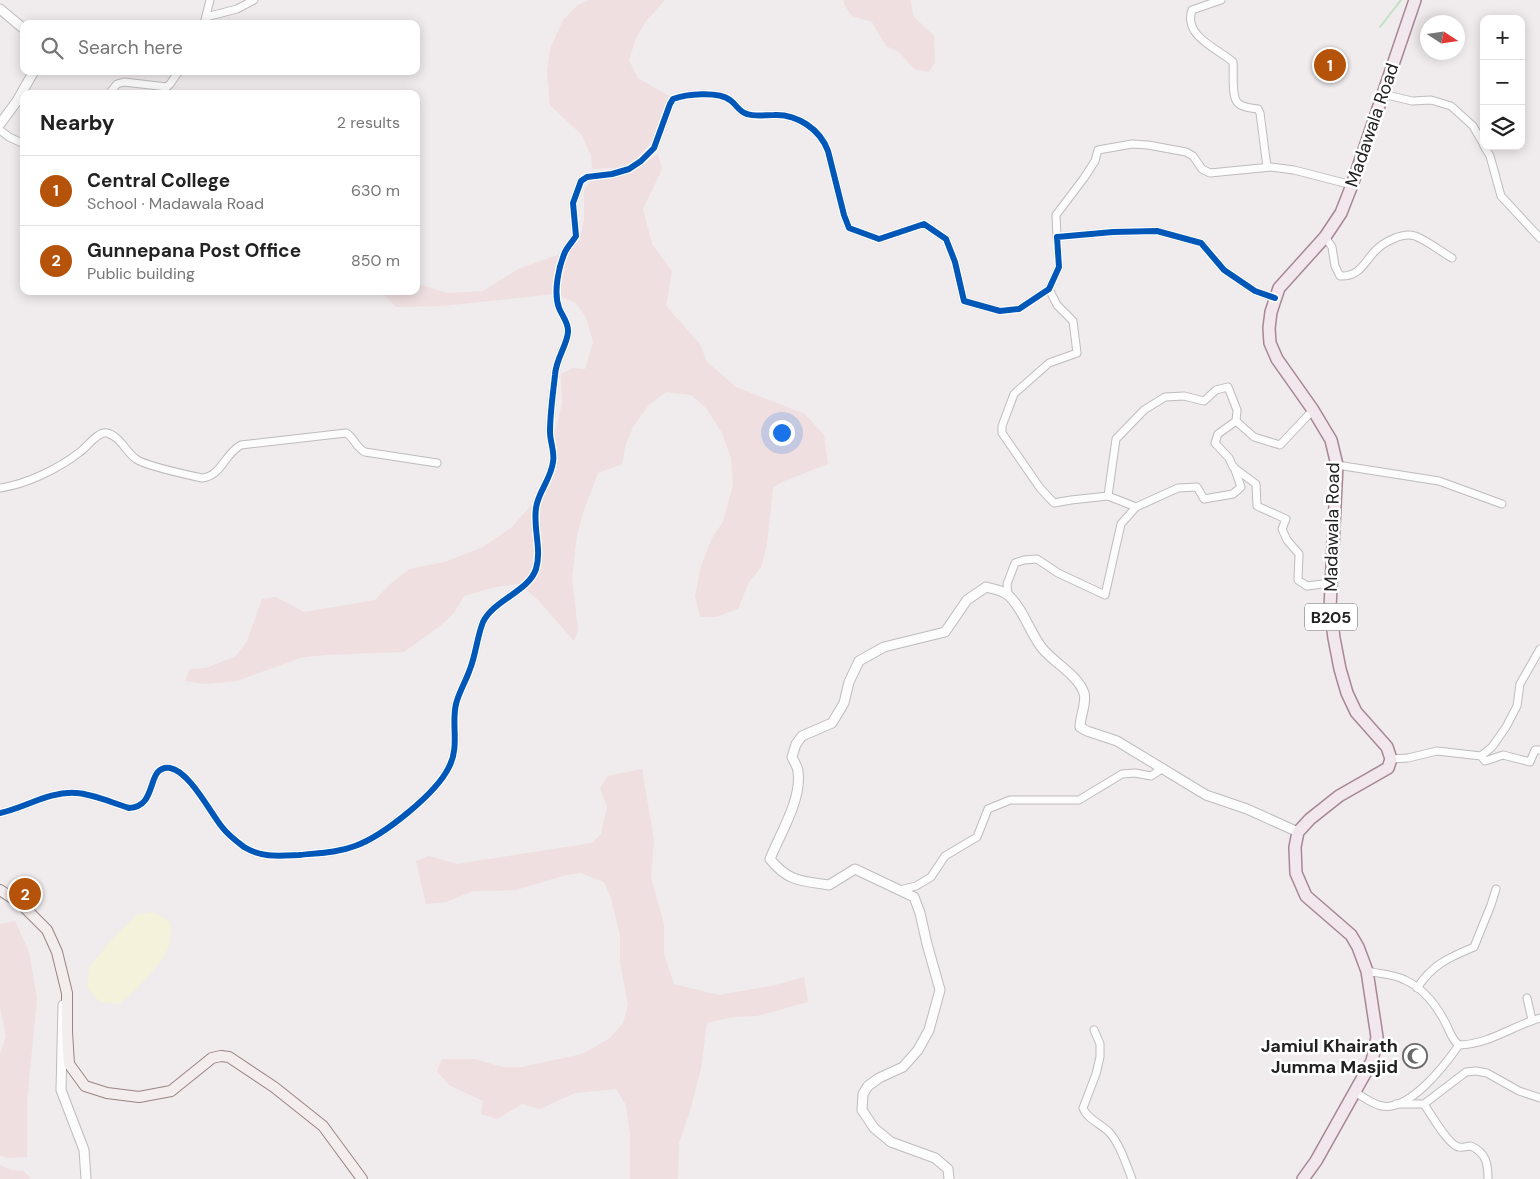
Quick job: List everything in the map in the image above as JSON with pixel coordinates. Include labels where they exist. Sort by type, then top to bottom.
[{"type":"main road","name":"Madawala Road","points":[[1391,759],[1387,747],[1356,712],[1347,693],[1334,638],[1330,608],[1337,465],[1331,440],[1313,410],[1272,352],[1268,328],[1279,288],[1325,237],[1341,213],[1415,0]]},
{"type":"main road","points":[[1303,1179],[1316,1161],[1372,1061],[1377,1037],[1367,971],[1358,947],[1351,936],[1306,896],[1296,873],[1295,847],[1298,832],[1310,819],[1339,796],[1360,782],[1388,768],[1391,759]]},
{"type":"main road","points":[[0,890],[20,903],[48,930],[57,952],[67,993],[69,1064],[85,1086],[139,1097],[170,1091],[212,1058],[221,1056],[229,1058],[238,1062],[274,1087],[323,1126],[362,1179]]},
{"type":"street","points":[[205,20],[210,0]]},
{"type":"street","points":[[205,20],[254,0]]},
{"type":"street","points":[[1221,0],[1192,10],[1190,24],[1208,45],[1233,62],[1234,97],[1236,103],[1258,109],[1260,113],[1267,167]]},
{"type":"street","points":[[0,9],[20,26]]},
{"type":"street","points":[[23,90],[32,75]]},
{"type":"street","points":[[113,90],[117,84],[121,83],[167,87],[176,75]]},
{"type":"street","points":[[0,813],[52,796],[70,793],[79,793],[129,808],[136,808],[145,802],[156,775],[161,770],[175,769],[187,780],[221,826],[236,841],[260,854],[290,856],[330,852],[362,843],[383,832],[433,789],[449,769],[452,760],[456,744],[454,718],[456,704],[470,671],[483,622],[486,616],[531,578],[536,568],[535,522],[537,500],[554,460],[550,430],[555,368],[558,357],[567,340],[569,330],[558,306],[557,292],[566,250],[576,236],[573,203],[580,181],[587,177],[612,174],[629,169],[641,161],[654,148],[673,99],[701,94],[718,95],[728,98],[744,114],[753,116],[774,114],[789,116],[815,130],[824,141],[828,151],[849,228],[879,239],[924,224],[946,239],[956,262],[964,301],[1000,311],[1019,309],[1049,289],[1059,267],[1056,214],[1084,178],[1095,161],[1098,150],[1132,144],[1148,145],[1186,152],[1193,156],[1202,169],[1210,173],[1267,167],[1294,170],[1352,185]]},
{"type":"street","points":[[1383,94],[1412,101],[1431,100],[1450,106],[1473,126],[1480,139]]},
{"type":"street","points":[[0,124],[20,96]]},
{"type":"street","points":[[0,130],[20,142]]},
{"type":"street","points":[[1486,150],[1490,156],[1501,196],[1540,238]]},
{"type":"street","points":[[1057,238],[1113,232],[1157,231],[1201,243],[1224,270],[1255,291],[1275,298]]},
{"type":"street","points":[[1325,237],[1332,247],[1335,266],[1340,276],[1350,276],[1366,264],[1376,250],[1404,235],[1414,236],[1452,258]]},
{"type":"street","points":[[1049,289],[1057,305],[1073,322],[1077,353],[1048,363],[1014,394],[1002,426],[1002,433],[1040,488],[1054,503],[1108,496],[1136,506]]},
{"type":"street","points":[[1008,595],[1007,584],[1015,563],[1038,559],[1058,573],[1105,594],[1121,524],[1136,506],[1178,488],[1197,486],[1204,499],[1233,494],[1241,487],[1229,458],[1215,443],[1218,434],[1236,421],[1237,410],[1228,387],[1216,390],[1204,401],[1184,396],[1165,397],[1144,410],[1116,439],[1108,496]]},
{"type":"street","points":[[1236,421],[1254,437],[1280,445],[1313,410]]},
{"type":"street","points":[[0,488],[24,482],[40,475],[77,454],[101,434],[107,433],[144,464],[202,478],[217,472],[231,452],[241,446],[346,433],[365,452],[437,463]]},
{"type":"street","points":[[1337,465],[1439,481],[1502,504]]},
{"type":"street","points":[[1234,467],[1256,484],[1257,506],[1286,519],[1282,528],[1287,540],[1299,554],[1298,580],[1307,586],[1331,583]]},
{"type":"street","points":[[949,1179],[948,1169],[936,1158],[892,1142],[874,1128],[862,1110],[863,1094],[868,1086],[878,1078],[903,1068],[918,1050],[929,1030],[940,990],[920,913],[914,898],[855,869],[829,885],[797,880],[779,871],[770,859],[787,820],[798,787],[798,771],[792,757],[796,744],[802,736],[832,723],[844,703],[849,682],[859,661],[884,647],[945,632],[967,600],[986,588],[997,589],[1008,595],[1015,604],[1042,648],[1080,684],[1085,696],[1080,727],[1117,741],[1206,795],[1247,809],[1298,832]]},
{"type":"street","points":[[1480,756],[1495,742],[1506,727],[1516,706],[1520,684],[1540,649]]},
{"type":"street","points":[[1391,759],[1408,758],[1437,751],[1480,756],[1485,761],[1503,755],[1530,762],[1535,750],[1540,750]]},
{"type":"street","points":[[900,890],[916,886],[931,876],[945,856],[977,837],[988,809],[1010,800],[1079,800],[1122,774],[1135,773],[1151,776],[1163,768]]},
{"type":"street","points":[[1417,988],[1425,976],[1440,962],[1474,947],[1492,905],[1496,889]]},
{"type":"street","points":[[1367,971],[1405,980],[1417,988],[1431,1000],[1454,1042],[1459,1045],[1472,1045],[1540,1018]]},
{"type":"street","points":[[67,993],[62,1006],[60,1090],[84,1150],[86,1179]]},
{"type":"street","points":[[1527,998],[1532,1020]]},
{"type":"street","points":[[1094,1030],[1100,1044],[1100,1057],[1096,1074],[1083,1108],[1085,1113],[1110,1133],[1120,1150],[1132,1179]]},
{"type":"street","points":[[1396,1104],[1411,1097],[1428,1084],[1459,1045]]},
{"type":"street","points":[[1354,1092],[1382,1106],[1424,1104],[1466,1072],[1476,1071],[1487,1073],[1519,1091],[1540,1098]]},
{"type":"street","points":[[1424,1104],[1456,1146],[1471,1146],[1476,1148],[1485,1157],[1488,1166],[1488,1179]]},
{"type":"shaded area","points":[[589,0],[665,0],[646,21],[636,38],[629,60],[638,78],[669,96],[659,128],[647,148],[631,163],[615,168],[592,169],[591,156],[582,135],[550,105],[547,71],[550,49],[563,20],[578,5]]},
{"type":"shaded area","points":[[843,0],[911,0],[913,16],[934,36],[935,62],[929,72],[914,69],[899,52],[886,46],[872,22],[852,16]]},
{"type":"shaded area","points":[[658,154],[662,169],[643,209],[652,244],[672,271],[666,306],[700,344],[707,362],[736,387],[805,414],[824,435],[828,464],[782,482],[773,488],[767,545],[761,567],[749,582],[738,609],[716,617],[700,617],[695,596],[701,566],[712,538],[723,522],[733,485],[731,458],[722,433],[706,408],[691,395],[666,392],[648,406],[633,427],[625,447],[622,464],[598,473],[584,510],[577,535],[572,578],[578,630],[574,641],[538,600],[519,584],[495,587],[464,596],[454,613],[440,626],[404,652],[324,655],[300,658],[237,681],[205,684],[185,681],[190,669],[206,668],[236,656],[247,641],[262,599],[276,597],[304,612],[375,600],[389,585],[409,569],[445,562],[483,547],[512,527],[532,504],[551,470],[552,443],[562,404],[561,374],[573,368],[585,369],[593,342],[586,317],[576,303],[555,294],[443,306],[396,307],[384,295],[420,295],[420,284],[447,293],[483,291],[520,268],[570,251],[579,241],[584,219],[584,190],[590,182],[634,171]]},
{"type":"shaded area","points":[[642,769],[654,840],[651,878],[664,924],[664,954],[674,984],[719,995],[776,985],[804,977],[808,1002],[757,1016],[732,1017],[707,1023],[701,1069],[679,1143],[678,1179],[630,1179],[630,1134],[626,1105],[616,1089],[575,1093],[540,1109],[522,1104],[497,1119],[481,1114],[483,1101],[449,1085],[437,1071],[442,1059],[475,1059],[502,1067],[522,1067],[582,1054],[610,1038],[623,1023],[628,1005],[620,962],[620,935],[611,898],[604,882],[581,873],[566,875],[516,890],[473,891],[446,902],[426,904],[416,861],[429,856],[457,864],[592,843],[601,834],[607,807],[600,788],[608,776]]},
{"type":"shaded area","points":[[153,912],[169,921],[171,937],[165,954],[142,983],[119,1004],[100,1002],[87,987],[89,968],[110,941],[137,915]]},
{"type":"shaded area","points":[[15,921],[29,952],[37,998],[27,1102],[27,1157],[7,1158],[0,1155],[0,1054],[6,1036],[0,1008],[0,924]]},
{"type":"shaded area","points":[[0,1165],[11,1170],[24,1171],[31,1179],[0,1179]]},
{"type":"waterway","points":[[1380,27],[1401,0]]},
{"type":"cycle path","points":[[0,813],[47,797],[66,793],[89,795],[129,808],[138,806],[145,801],[157,773],[162,769],[170,768],[184,776],[192,784],[224,830],[244,847],[264,855],[299,855],[341,850],[367,841],[408,813],[433,789],[449,767],[452,759],[455,743],[454,720],[456,704],[472,663],[483,622],[488,614],[519,590],[532,577],[538,562],[536,508],[539,496],[552,468],[553,454],[550,425],[555,375],[557,363],[568,332],[557,302],[557,287],[563,258],[576,236],[573,203],[581,181],[587,177],[612,174],[629,169],[641,161],[654,148],[673,99],[694,95],[718,95],[730,100],[742,112],[747,114],[757,116],[783,115],[807,124],[819,136],[828,151],[849,228],[879,239],[924,224],[946,239],[955,262],[964,301],[1000,311],[1019,309],[1049,289],[1059,267],[1057,237],[1113,232],[1157,231],[1201,243],[1224,270],[1255,291],[1275,298]]},
{"type":"place","name":"Central College","points":[[1330,65]]},
{"type":"place","name":"Gunnepana Post Office","points":[[25,894]]},
{"type":"place","name":"Jamiul Khairath Jumma Masjid","points":[[1415,1056]]}]
